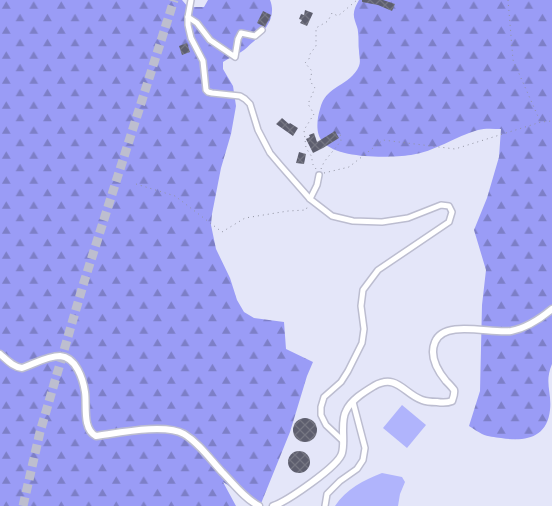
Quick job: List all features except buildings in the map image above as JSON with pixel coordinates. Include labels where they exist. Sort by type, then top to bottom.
[{"type":"street","points":[[191,0],[188,25],[191,38],[203,61],[206,90],[212,93],[240,96],[247,101],[250,104],[258,130],[270,153],[310,198],[332,216],[353,221],[382,222],[408,218],[441,205],[449,206],[452,212],[449,222],[378,270],[363,290],[361,306],[364,329],[362,343],[348,371],[340,382],[324,397],[321,407],[321,415],[326,425],[343,441]]},
{"type":"street","points":[[188,17],[197,23],[210,40],[235,57],[241,33],[255,36],[262,30]]},
{"type":"street","points":[[310,198],[317,186],[319,175]]},
{"type":"street","points":[[276,506],[335,464],[343,452],[345,412],[362,394],[377,384],[392,382],[402,386],[415,397],[422,400],[443,403],[452,401],[454,390],[437,369],[434,357],[433,350],[439,335],[447,330],[458,329],[502,332],[514,330],[536,321],[552,309]]},
{"type":"street","points":[[0,354],[18,368],[52,357],[64,357],[74,364],[81,376],[85,392],[87,422],[92,434],[96,436],[149,429],[168,430],[183,434],[196,444],[247,499],[259,506]]},
{"type":"street","points":[[325,506],[327,494],[340,481],[358,469],[363,460],[365,448],[353,402]]},
{"type":"path","points":[[319,175],[312,163],[312,157],[306,148],[304,130],[314,114],[308,104],[315,88],[310,81],[312,71],[305,63],[316,46],[316,28],[328,22],[332,13],[338,16],[357,0]]},
{"type":"path","points":[[508,0],[513,60],[541,122]]},
{"type":"path","points":[[319,175],[349,167],[383,140],[455,149],[541,122],[552,121]]},
{"type":"path","points":[[319,175],[324,162],[341,141],[340,133]]},
{"type":"path","points":[[136,184],[175,196],[222,232],[245,218],[306,210],[310,198]]},
{"type":"green space","points":[[0,0],[182,0],[188,7],[204,7],[208,0],[270,0],[272,12],[269,23],[244,50],[223,62],[223,69],[233,86],[236,106],[231,134],[221,168],[211,225],[216,249],[230,278],[237,300],[244,312],[254,318],[284,322],[286,349],[313,362],[290,432],[260,506],[223,482],[236,506],[0,506]]},
{"type":"green space","points":[[359,0],[552,0],[552,364],[548,382],[550,410],[544,427],[533,436],[518,439],[492,437],[482,434],[469,426],[480,391],[482,305],[486,270],[474,230],[487,198],[499,157],[501,129],[478,130],[420,153],[390,157],[364,156],[340,152],[330,148],[320,139],[317,126],[323,101],[327,95],[355,73],[360,64],[358,31],[354,18],[355,8]]},
{"type":"shaded area","points":[[402,405],[426,425],[407,448],[383,428]]},
{"type":"shaded area","points":[[382,473],[402,477],[405,482],[398,506],[335,506],[344,495],[356,486]]},
{"type":"tunnel","points":[[23,506],[40,432],[84,282],[174,0]]}]
